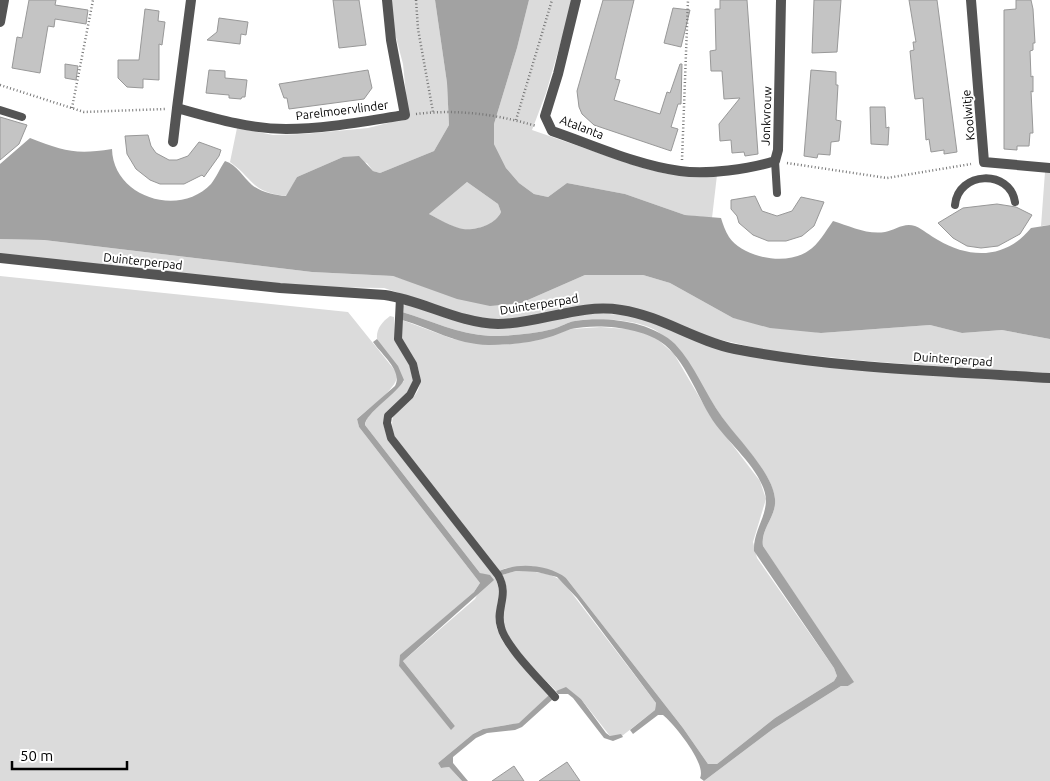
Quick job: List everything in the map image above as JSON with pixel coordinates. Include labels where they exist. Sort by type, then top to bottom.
[{"type":"street","points":[[0,22],[4,0]]},
{"type":"street","points":[[173,142],[191,0]]},
{"type":"street","name":"Parelmoervlinder","points":[[177,108],[231,123],[286,129],[360,122],[404,115],[391,40],[387,0]]},
{"type":"street","name":"Atalanta","points":[[576,0],[558,74],[545,116],[552,131],[641,161],[678,170]]},
{"type":"street","name":"Jonkvrouw","points":[[678,170],[761,166],[775,161],[778,150],[781,0]]},
{"type":"street","name":"Koolwitje","points":[[971,0],[984,162]]},
{"type":"street","points":[[984,162],[1050,168]]},
{"type":"street","name":"Duinterperpad","points":[[0,258],[280,288],[400,298],[454,316],[486,323],[515,323],[578,310],[618,309],[658,319],[731,348],[768,355],[866,365],[1050,378]]},
{"type":"lane","points":[[0,110],[22,117]]},
{"type":"lane","points":[[775,161],[777,193]]},
{"type":"lane","points":[[984,162],[984,178]]},
{"type":"lane","points":[[955,205],[956,195],[960,188],[973,180],[984,178],[997,180],[1008,186],[1013,193],[1015,202]]},
{"type":"lane","points":[[400,298],[398,339],[413,364],[417,381],[410,395],[388,416],[388,430],[391,438],[498,575],[504,587],[499,619],[503,634],[555,697]]},
{"type":"path","points":[[72,108],[93,0]]},
{"type":"path","points":[[416,0],[418,29],[433,112]]},
{"type":"path","points":[[516,120],[552,0]]},
{"type":"path","points":[[678,170],[688,0]]},
{"type":"path","points":[[0,85],[84,112],[177,108]]},
{"type":"path","points":[[404,115],[446,110],[498,116],[552,131]]},
{"type":"path","points":[[775,161],[887,178],[984,162]]},
{"type":"shaded area","points":[[390,0],[435,0],[447,83],[449,125],[434,151],[380,173],[373,171],[367,163],[343,157],[297,177],[287,196],[266,192],[259,188],[230,162],[237,128],[273,135],[368,128],[392,122],[403,109],[406,94],[403,64],[394,30]]},
{"type":"shaded area","points":[[435,0],[529,0],[494,124],[494,144],[506,168],[519,183],[534,194],[548,197],[567,183],[625,194],[685,215],[721,218],[729,237],[744,250],[766,258],[777,259],[799,256],[808,251],[819,241],[833,221],[859,230],[878,233],[911,225],[918,227],[950,246],[975,253],[987,253],[1010,246],[1031,228],[1050,225],[1050,339],[1002,330],[962,333],[930,325],[821,333],[770,328],[733,318],[670,283],[643,275],[585,275],[521,303],[490,306],[457,299],[393,276],[312,272],[44,240],[0,239],[0,164],[30,138],[70,151],[88,152],[112,149],[115,166],[123,180],[135,190],[150,197],[166,201],[182,200],[198,194],[211,184],[225,161],[236,168],[252,185],[260,190],[286,196],[297,177],[343,157],[359,156],[373,171],[380,173],[434,151],[449,125],[447,83]],"holes":[[[467,182],[498,204],[501,212],[495,220],[485,226],[474,229],[459,228],[429,214]]]},
{"type":"shaded area","points":[[529,0],[573,0],[546,93],[532,130],[636,166],[667,174],[717,175],[712,218],[685,215],[625,194],[567,183],[548,197],[534,194],[519,183],[506,168],[494,144],[494,124]]},
{"type":"shaded area","points":[[1045,172],[1050,172],[1050,225],[1041,226]]},
{"type":"shaded area","points":[[467,182],[498,204],[501,212],[495,220],[485,226],[467,230],[454,227],[429,214]]},
{"type":"shaded area","points":[[0,239],[44,240],[312,272],[393,276],[419,284],[521,303],[585,275],[643,275],[670,283],[733,318],[821,333],[930,325],[962,333],[1002,330],[1050,339],[1050,375],[867,361],[769,351],[713,338],[637,309],[501,320],[471,317],[384,288],[314,287],[0,254]]},
{"type":"shaded area","points":[[0,276],[348,312],[397,373],[397,379],[389,391],[357,419],[359,427],[480,583],[474,592],[401,655],[399,666],[451,729],[455,726],[403,661],[475,599],[487,576],[480,573],[365,425],[368,415],[404,381],[377,339],[377,332],[382,323],[390,316],[394,317],[395,340],[410,366],[413,381],[407,393],[385,415],[383,423],[388,440],[494,576],[498,589],[496,621],[500,636],[512,654],[549,695],[520,723],[483,729],[473,734],[438,763],[441,768],[449,767],[462,781],[0,781]]},
{"type":"shaded area","points":[[407,304],[470,324],[596,313],[635,316],[710,346],[1050,382],[1050,781],[704,781],[773,729],[841,686],[848,686],[853,682],[763,546],[764,534],[774,511],[775,499],[773,489],[762,469],[724,420],[680,354],[655,330],[633,322],[595,319],[572,322],[538,332],[514,335],[478,335],[456,330],[402,312],[403,306]]},
{"type":"shaded area","points":[[402,312],[456,330],[490,336],[538,332],[575,321],[614,320],[641,325],[654,330],[675,344],[694,370],[722,417],[768,478],[773,489],[775,505],[764,534],[763,546],[854,682],[848,686],[841,686],[773,729],[704,781],[700,778],[699,764],[694,754],[681,735],[663,715],[658,715],[633,734],[630,730],[655,710],[656,703],[577,598],[557,577],[537,572],[516,571],[502,575],[499,571],[516,566],[534,566],[551,570],[566,578],[683,728],[708,764],[717,764],[775,718],[834,681],[837,676],[834,668],[754,551],[755,538],[764,513],[766,500],[760,480],[746,460],[716,425],[681,363],[665,345],[656,339],[633,330],[594,326],[571,329],[545,338],[521,343],[476,344],[454,339],[402,320]]},
{"type":"shaded area","points":[[402,320],[453,339],[502,345],[534,341],[571,329],[601,327],[638,330],[655,337],[674,354],[711,417],[760,481],[766,499],[753,542],[757,558],[834,668],[837,676],[834,681],[775,718],[717,764],[708,764],[683,728],[566,578],[532,566],[506,568],[499,571],[394,436],[393,416],[418,391],[420,382],[417,365],[402,340]]},
{"type":"shaded area","points":[[377,339],[398,366],[404,380],[375,409],[366,420],[365,425],[480,573],[490,575],[494,580],[403,661],[455,726],[451,730],[399,666],[400,655],[474,592],[480,583],[359,427],[357,419],[395,386],[397,380],[394,369],[373,342]]},
{"type":"shaded area","points":[[516,571],[547,574],[564,583],[656,703],[655,710],[622,736],[610,736],[581,699],[566,688],[556,691],[524,658],[505,629],[503,614],[507,588],[502,575]]},
{"type":"shaded area","points":[[566,687],[581,699],[606,733],[610,736],[621,734],[623,737],[613,741],[604,738],[573,698],[568,694],[558,694],[556,691]]},
{"type":"shaded area","points":[[549,695],[553,699],[522,727],[515,730],[487,733],[476,738],[453,757],[453,763],[468,781],[462,781],[449,767],[441,768],[438,763],[473,734],[483,729],[519,723]]},
{"type":"building","points":[[29,0],[56,0],[55,5],[88,10],[86,24],[55,19],[54,27],[48,26],[40,73],[12,68],[17,37],[22,38]]},
{"type":"building","points":[[333,0],[359,0],[366,45],[339,48]]},
{"type":"building","points":[[603,0],[634,0],[615,79],[620,80],[614,100],[660,114],[667,92],[670,93],[680,64],[682,64],[681,104],[678,104],[671,127],[678,129],[671,151],[594,125],[582,114],[577,91]]},
{"type":"building","points":[[720,0],[747,0],[758,154],[745,156],[744,152],[732,153],[731,140],[720,141],[719,124],[740,98],[724,99],[722,71],[711,71],[710,51],[716,50],[715,9],[720,9]]},
{"type":"building","points":[[814,0],[841,0],[837,52],[812,53]]},
{"type":"building","points":[[909,0],[937,0],[957,152],[944,154],[944,150],[931,152],[929,139],[926,140],[923,98],[915,99],[914,92],[910,51],[914,50],[913,42],[916,42]]},
{"type":"building","points":[[1016,0],[1031,0],[1035,43],[1033,43],[1033,50],[1030,51],[1031,77],[1033,76],[1033,92],[1031,91],[1033,133],[1030,133],[1029,146],[1017,146],[1017,150],[1004,149],[1004,10],[1016,9]]},
{"type":"building","points":[[673,8],[690,10],[681,47],[664,43]]},
{"type":"building","points":[[145,9],[159,11],[158,21],[165,22],[162,45],[159,44],[159,80],[143,79],[143,88],[127,87],[118,78],[118,60],[139,60]]},
{"type":"building","points":[[219,18],[248,22],[246,35],[241,34],[240,44],[207,40],[217,32]]},
{"type":"building","points":[[65,64],[78,66],[76,80],[65,78]]},
{"type":"building","points":[[209,70],[225,71],[225,78],[247,80],[245,97],[241,99],[229,98],[229,95],[206,93]]},
{"type":"building","points":[[368,70],[372,88],[364,99],[289,109],[287,98],[284,98],[279,84]]},
{"type":"building","points":[[811,70],[836,72],[836,85],[838,85],[836,120],[841,121],[839,141],[831,142],[830,155],[818,154],[817,158],[804,156]]},
{"type":"building","points":[[870,107],[885,107],[886,128],[889,127],[888,145],[871,144]]},
{"type":"building","points":[[0,117],[27,125],[19,144],[0,160]]},
{"type":"building","points":[[148,135],[151,146],[156,153],[169,160],[177,160],[188,156],[199,142],[221,150],[219,156],[204,177],[202,175],[184,184],[160,184],[150,180],[136,169],[127,154],[125,136]]},
{"type":"building","points":[[755,196],[762,211],[777,216],[792,211],[801,197],[824,202],[814,226],[802,236],[786,241],[768,241],[753,235],[739,223],[737,216],[731,209],[731,200]]},
{"type":"building","points":[[997,204],[1016,207],[1032,215],[1020,234],[998,246],[981,248],[967,246],[953,238],[938,223],[963,208]]},
{"type":"building","points":[[567,762],[580,781],[539,781]]},
{"type":"building","points":[[514,766],[524,781],[492,781]]}]
